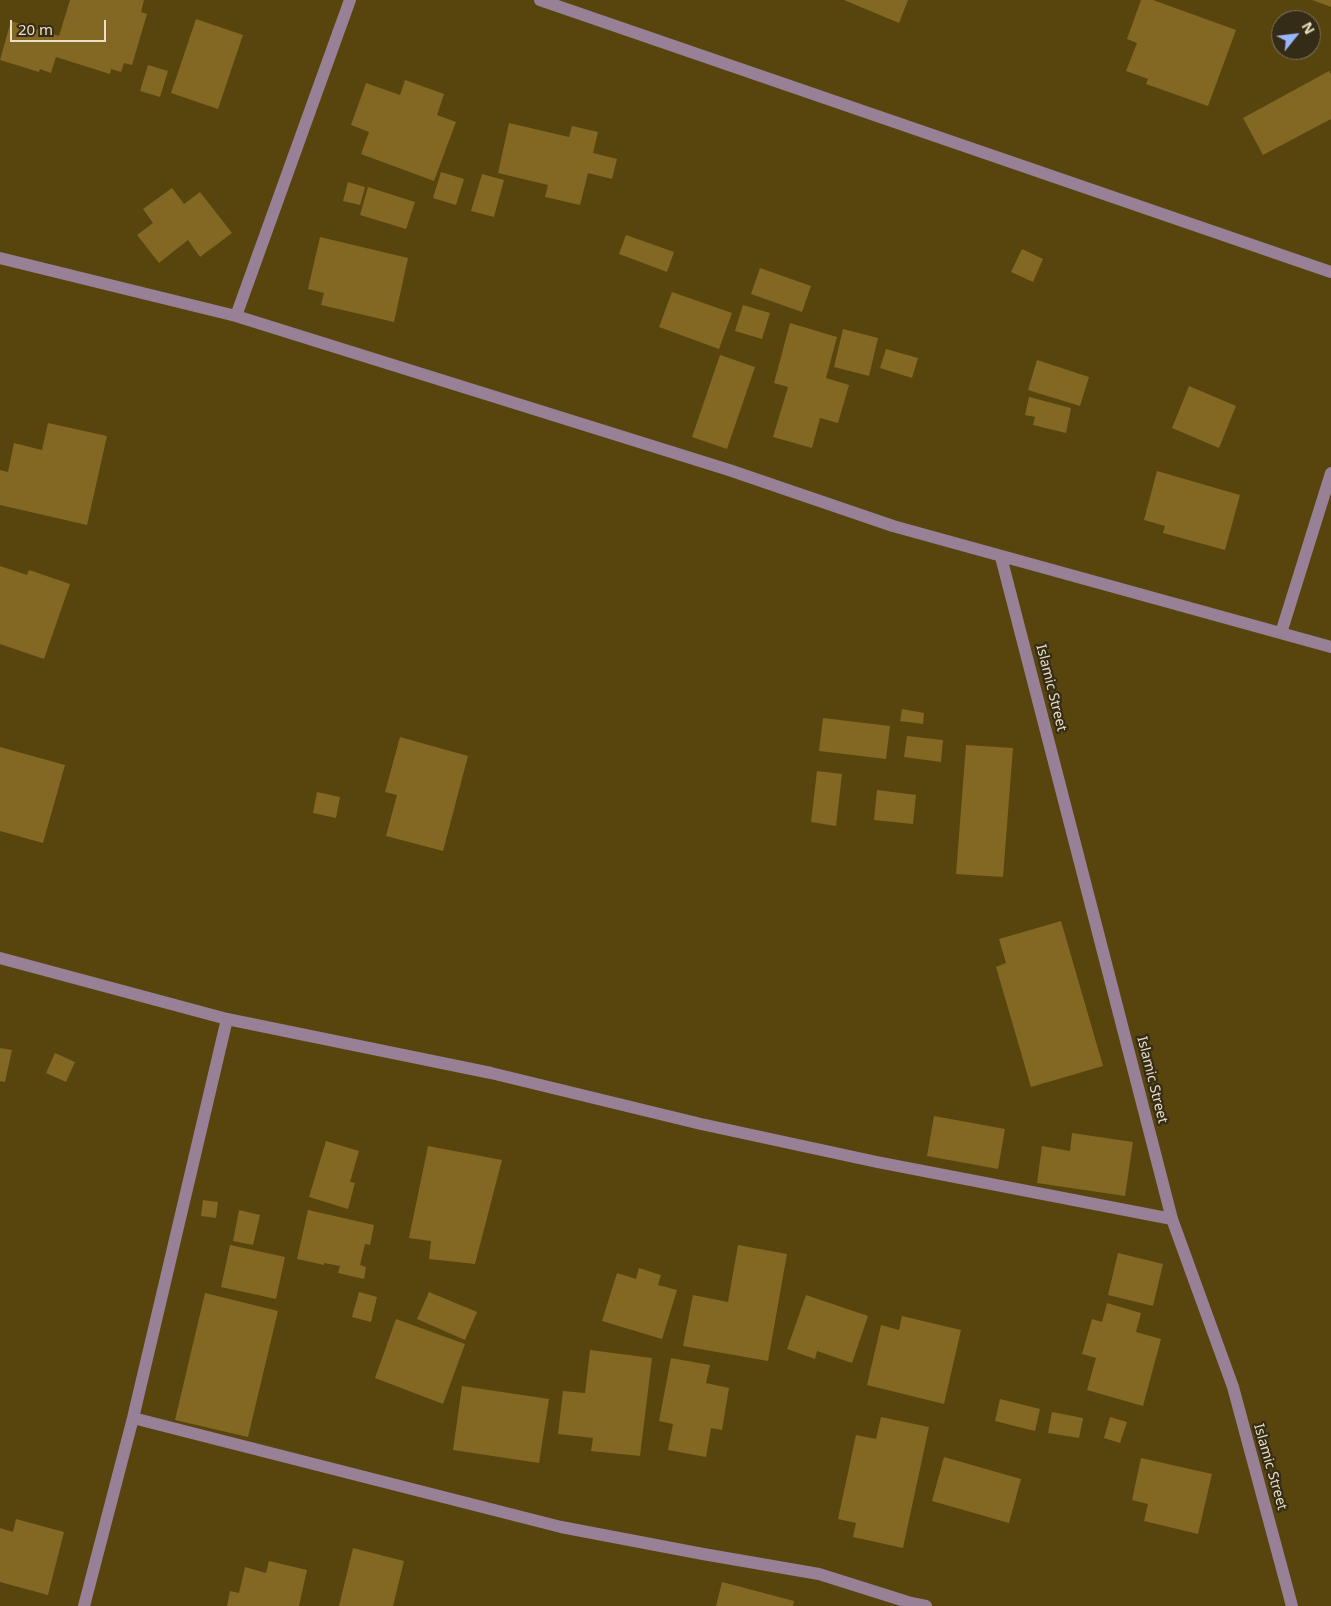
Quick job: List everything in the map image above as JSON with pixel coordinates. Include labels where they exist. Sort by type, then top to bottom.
[{"type":"street","points":[[236,316],[350,0]]},
{"type":"street","points":[[540,0],[1331,272]]},
{"type":"street","points":[[0,258],[236,316],[729,470],[893,526],[1331,647]]},
{"type":"street","points":[[1280,633],[1331,473]]},
{"type":"street","name":"Islamic Street","points":[[1002,557],[1172,1219],[1233,1387],[1292,1606]]},
{"type":"street","points":[[0,958],[227,1019],[491,1073],[701,1124],[877,1162],[1172,1219]]},
{"type":"street","points":[[84,1606],[133,1418],[227,1019]]},
{"type":"street","points":[[133,1418],[561,1527],[819,1574],[926,1606]]},
{"type":"building","points":[[70,0],[144,0],[141,12],[147,14],[132,65],[124,63],[121,72],[111,69],[110,74],[56,57],[51,73],[40,69],[39,72],[0,60],[11,21],[59,36]]},
{"type":"building","points":[[844,0],[908,0],[899,23]]},
{"type":"building","points":[[1141,0],[1153,0],[1236,30],[1208,106],[1146,84],[1148,79],[1126,71],[1137,43],[1127,39]]},
{"type":"building","points":[[1312,0],[1331,0],[1331,7]]},
{"type":"building","points":[[196,19],[243,35],[218,109],[171,93]]},
{"type":"building","points":[[148,65],[168,71],[160,97],[140,91]]},
{"type":"building","points":[[1329,71],[1331,74],[1331,119],[1263,155],[1243,118]]},
{"type":"building","points":[[405,80],[444,94],[437,115],[456,122],[434,181],[361,154],[369,132],[351,125],[366,83],[400,95]]},
{"type":"building","points":[[509,123],[569,137],[572,126],[598,132],[593,153],[617,159],[612,179],[588,173],[580,205],[545,197],[548,185],[498,173]]},
{"type":"building","points":[[441,172],[464,179],[456,205],[433,198]]},
{"type":"building","points":[[482,174],[504,180],[494,217],[471,211]]},
{"type":"building","points":[[348,182],[365,187],[360,205],[343,201]]},
{"type":"building","points":[[368,187],[415,202],[406,229],[360,215]]},
{"type":"building","points":[[172,188],[184,204],[200,192],[232,233],[200,257],[188,240],[159,263],[137,235],[153,223],[143,209]]},
{"type":"building","points":[[626,235],[674,252],[667,272],[619,254]]},
{"type":"building","points":[[320,237],[408,258],[394,322],[321,305],[324,293],[308,289]]},
{"type":"building","points":[[1022,249],[1043,259],[1033,282],[1011,272]]},
{"type":"building","points":[[760,268],[811,286],[802,312],[751,294]]},
{"type":"building","points":[[672,292],[732,313],[719,349],[659,327]]},
{"type":"building","points":[[743,305],[770,313],[762,339],[735,331]]},
{"type":"building","points":[[790,323],[837,337],[826,378],[849,385],[838,423],[820,418],[812,448],[773,437],[788,387],[774,383]]},
{"type":"building","points":[[843,329],[878,338],[869,376],[834,367]]},
{"type":"building","points":[[886,349],[918,358],[912,378],[880,368]]},
{"type":"building","points":[[720,355],[755,367],[727,449],[692,437]]},
{"type":"building","points":[[1037,360],[1089,377],[1080,406],[1028,390]]},
{"type":"building","points":[[1189,386],[1236,406],[1219,448],[1172,428]]},
{"type":"building","points":[[1029,397],[1071,408],[1066,433],[1033,425],[1035,417],[1025,415]]},
{"type":"building","points":[[48,423],[107,436],[87,525],[0,505],[0,470],[8,472],[14,443],[42,450]]},
{"type":"building","points":[[1157,471],[1240,495],[1225,550],[1163,533],[1165,526],[1144,520]]},
{"type":"building","points":[[0,566],[27,575],[29,570],[70,584],[44,659],[0,644]]},
{"type":"building","points":[[902,709],[924,713],[923,724],[900,721]]},
{"type":"building","points":[[823,718],[890,726],[886,759],[819,751]]},
{"type":"building","points":[[907,736],[943,740],[941,762],[904,757]]},
{"type":"building","points":[[400,737],[468,756],[443,851],[386,836],[397,795],[385,792]]},
{"type":"building","points":[[966,745],[1013,748],[1003,877],[956,874]]},
{"type":"building","points":[[0,747],[65,765],[43,843],[0,831]]},
{"type":"building","points":[[817,771],[842,774],[836,826],[811,822]]},
{"type":"building","points":[[877,790],[916,795],[913,824],[874,820]]},
{"type":"building","points":[[317,792],[340,797],[336,818],[313,813]]},
{"type":"building","points":[[1061,921],[1103,1066],[1031,1087],[996,967],[1006,963],[999,939]]},
{"type":"building","points":[[0,1048],[12,1050],[5,1082],[0,1081]]},
{"type":"building","points":[[55,1053],[75,1062],[66,1082],[46,1073]]},
{"type":"building","points":[[934,1116],[1005,1129],[998,1169],[927,1156]]},
{"type":"building","points":[[1072,1133],[1133,1142],[1125,1196],[1037,1183],[1042,1146],[1070,1151]]},
{"type":"building","points":[[326,1141],[359,1151],[350,1182],[355,1183],[348,1209],[309,1197]]},
{"type":"building","points":[[428,1146],[502,1160],[475,1264],[429,1259],[431,1241],[409,1238]]},
{"type":"building","points":[[203,1200],[218,1202],[216,1218],[201,1216]]},
{"type":"building","points":[[239,1210],[260,1215],[253,1245],[233,1241]]},
{"type":"building","points":[[308,1210],[374,1225],[370,1245],[365,1244],[360,1265],[366,1267],[364,1279],[338,1273],[340,1266],[324,1263],[324,1265],[297,1259]]},
{"type":"building","points":[[230,1245],[285,1257],[276,1299],[221,1287]]},
{"type":"building","points":[[738,1245],[787,1254],[768,1361],[683,1346],[693,1295],[728,1302]]},
{"type":"building","points":[[1118,1253],[1163,1264],[1153,1306],[1108,1295]]},
{"type":"building","points":[[639,1268],[661,1275],[658,1285],[677,1290],[662,1339],[602,1321],[617,1273],[636,1279]]},
{"type":"building","points":[[359,1292],[377,1297],[371,1322],[352,1317]]},
{"type":"building","points":[[429,1292],[477,1312],[465,1340],[417,1319]]},
{"type":"building","points":[[205,1293],[278,1311],[248,1437],[175,1420]]},
{"type":"building","points":[[806,1295],[868,1316],[852,1363],[817,1351],[815,1359],[787,1349]]},
{"type":"building","points":[[1107,1303],[1141,1313],[1136,1332],[1161,1339],[1143,1406],[1087,1390],[1096,1358],[1082,1354],[1092,1319],[1102,1322]]},
{"type":"building","points":[[902,1316],[961,1330],[944,1404],[867,1385],[881,1325],[899,1330]]},
{"type":"building","points":[[396,1319],[465,1344],[443,1404],[375,1378]]},
{"type":"building","points":[[590,1350],[652,1358],[640,1456],[591,1451],[593,1438],[558,1434],[563,1391],[585,1393]]},
{"type":"building","points":[[671,1358],[710,1365],[706,1383],[729,1388],[722,1430],[711,1428],[706,1457],[668,1450],[673,1424],[659,1421]]},
{"type":"building","points":[[462,1386],[549,1399],[539,1463],[453,1450]]},
{"type":"building","points":[[1000,1399],[1040,1409],[1035,1431],[995,1421]]},
{"type":"building","points":[[1052,1412],[1083,1418],[1079,1438],[1048,1433]]},
{"type":"building","points":[[881,1417],[929,1427],[903,1548],[853,1537],[856,1523],[838,1519],[856,1435],[876,1439]]},
{"type":"building","points":[[1110,1417],[1127,1422],[1120,1443],[1104,1438]]},
{"type":"building","points":[[944,1457],[1021,1479],[1009,1523],[932,1501]]},
{"type":"building","points":[[1141,1458],[1212,1474],[1198,1534],[1144,1521],[1148,1504],[1132,1500]]},
{"type":"building","points":[[16,1519],[64,1532],[48,1595],[0,1582],[0,1528],[13,1532]]},
{"type":"building","points":[[353,1548],[404,1561],[393,1606],[339,1606]]},
{"type":"building","points":[[269,1561],[307,1570],[299,1606],[227,1606],[230,1591],[239,1593],[245,1567],[266,1573]]},
{"type":"building","points":[[722,1582],[794,1601],[793,1606],[716,1606]]}]
